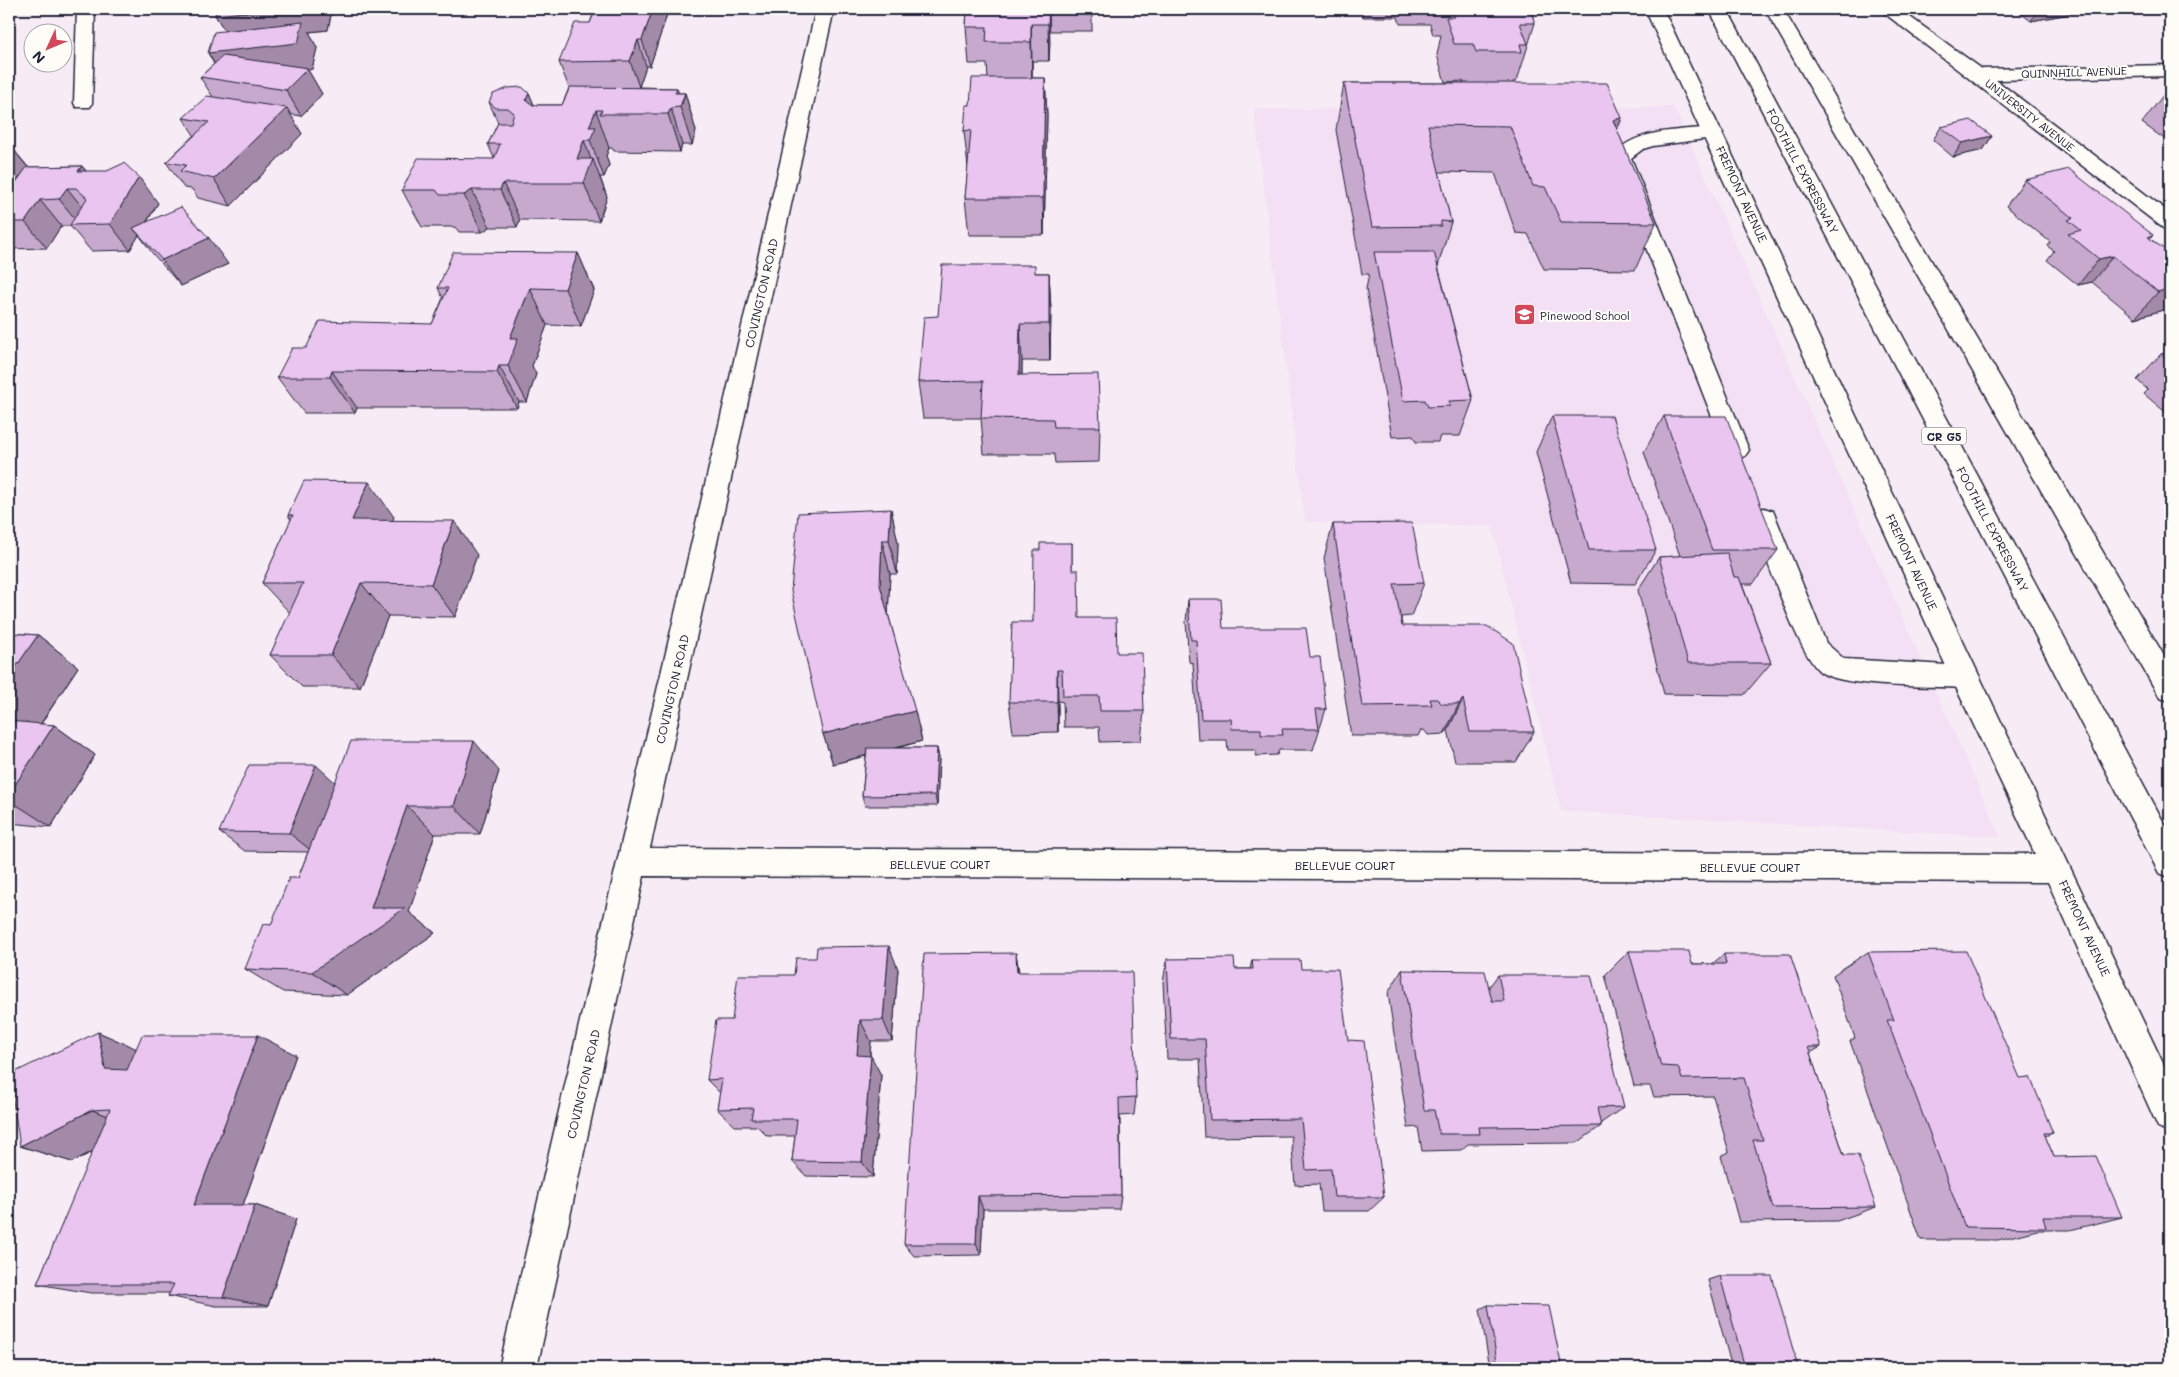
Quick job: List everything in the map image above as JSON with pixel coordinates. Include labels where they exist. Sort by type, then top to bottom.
[{"type":"main road","points":[[83,103],[86,9]]},
{"type":"main road","name":"COVINGTON ROAD","points":[[518,1368],[825,9]]},
{"type":"main road","name":"FREMONT AVENUE","points":[[1654,9],[1965,677],[2057,868],[2170,1115]]},
{"type":"main road","name":"FOOTHILL EXPRESSWAY","points":[[1718,9],[2170,863]]},
{"type":"main road","points":[[1774,9],[2170,690]]},
{"type":"main road","name":"UNIVERSITY AVENUE","points":[[1888,9],[1978,75],[2170,223]]},
{"type":"main road","name":"QUINNHILL AVENUE","points":[[1978,75],[2170,70]]},
{"type":"main road","points":[[1713,133],[1642,142],[1624,152],[1621,158],[1744,468]]},
{"type":"main road","points":[[1755,495],[1815,648],[1823,660],[1832,666],[1844,670],[1965,677]]},
{"type":"main road","name":"BELLEVUE COURT","points":[[633,862],[2057,868]]},
{"type":"shaded area","name":"Pinewood School","points":[[1674,107],[2001,837],[1561,811],[1492,526],[1305,522],[1254,109]]},
{"type":"building","points":[[217,9],[275,9],[215,15]]},
{"type":"building","points":[[596,9],[653,9],[642,40],[638,40],[630,61],[559,62],[575,23],[590,23]]},
{"type":"building","points":[[967,9],[1049,9],[1048,24],[1031,24],[1031,42],[986,42],[987,27],[966,27]]},
{"type":"building","points":[[1530,9],[1535,23],[1520,23],[1528,44],[1520,44],[1522,52],[1476,52],[1473,44],[1454,44],[1446,17],[1454,17],[1452,10]]},
{"type":"building","points":[[303,22],[298,43],[208,53],[214,32]]},
{"type":"building","points":[[223,56],[308,68],[286,90],[200,77]]},
{"type":"building","points":[[972,78],[1045,78],[1043,198],[965,198],[971,130],[964,131],[966,105],[970,105]]},
{"type":"building","points":[[1344,83],[1607,83],[1622,118],[1613,120],[1656,223],[1561,222],[1545,187],[1533,186],[1510,126],[1428,125],[1451,222],[1441,221],[1441,226],[1372,227]]},
{"type":"building","points":[[522,87],[529,93],[526,100],[533,105],[562,105],[570,87],[677,88],[675,93],[685,93],[680,107],[671,108],[668,114],[600,114],[602,110],[596,110],[589,127],[596,127],[590,140],[584,140],[577,159],[593,159],[584,183],[503,183],[500,190],[472,190],[464,195],[440,195],[436,190],[402,190],[418,158],[494,159],[500,144],[488,144],[498,123],[511,123],[514,113],[508,108],[496,108],[489,102],[493,94],[508,88]]},
{"type":"building","points":[[207,96],[287,108],[214,179],[180,171],[186,165],[166,162],[209,122],[183,118]]},
{"type":"building","points":[[1971,120],[1992,136],[1962,143],[1941,127]]},
{"type":"building","points":[[124,163],[139,177],[110,224],[70,225],[87,198],[76,188],[67,188],[59,199],[40,200],[25,222],[9,222],[9,192],[27,167],[82,166],[78,171],[107,171]]},
{"type":"building","points":[[2069,169],[2153,235],[2148,237],[2170,254],[2170,288],[2158,292],[2113,256],[2099,259],[2068,234],[2081,230],[2068,220],[2073,218],[2025,180]]},
{"type":"building","points":[[181,207],[209,238],[162,260],[133,228]]},
{"type":"building","points":[[453,252],[578,253],[565,289],[530,288],[510,338],[518,338],[508,366],[499,366],[497,372],[332,371],[330,377],[277,377],[292,348],[306,348],[320,321],[432,324],[448,288],[438,288]]},
{"type":"building","points":[[1374,252],[1434,252],[1473,400],[1449,401],[1450,406],[1428,407],[1425,400],[1403,401]]},
{"type":"building","points":[[942,265],[1035,265],[1035,273],[1049,273],[1049,324],[1020,324],[1019,375],[1098,374],[1100,427],[1054,427],[1053,419],[981,418],[983,381],[918,382],[924,317],[938,316]]},
{"type":"building","points":[[2170,352],[2170,362],[2161,354]]},
{"type":"building","points":[[1552,416],[1612,416],[1656,550],[1589,550]]},
{"type":"building","points":[[1664,416],[1726,416],[1778,550],[1712,550]]},
{"type":"building","points":[[304,481],[369,482],[352,520],[454,521],[431,584],[361,583],[331,655],[270,655],[303,583],[262,583],[293,515],[288,515]]},
{"type":"building","points":[[891,509],[889,540],[882,540],[880,585],[915,711],[823,734],[791,591],[798,513]]},
{"type":"building","points":[[1412,523],[1424,583],[1394,584],[1402,626],[1487,626],[1513,643],[1534,732],[1470,732],[1463,699],[1459,704],[1442,704],[1437,699],[1430,699],[1432,705],[1362,706],[1333,524]]},
{"type":"building","points":[[1040,543],[1072,543],[1072,570],[1078,570],[1079,618],[1116,618],[1117,653],[1142,653],[1144,711],[1100,711],[1099,696],[1063,696],[1062,670],[1057,670],[1057,702],[1009,702],[1012,622],[1033,622],[1034,550],[1040,550]]},
{"type":"building","points":[[1727,553],[1734,577],[1739,577],[1771,663],[1688,663],[1659,557]]},
{"type":"building","points":[[1188,599],[1221,599],[1223,628],[1306,628],[1310,657],[1320,657],[1326,709],[1316,709],[1319,729],[1282,729],[1283,735],[1261,735],[1261,729],[1232,729],[1231,719],[1201,719],[1196,640],[1191,640]]},
{"type":"building","points":[[9,633],[38,635],[9,677]]},
{"type":"building","points":[[9,721],[54,725],[9,794]]},
{"type":"building","points":[[351,741],[474,741],[454,806],[407,806],[371,908],[405,908],[312,972],[245,969],[263,924],[271,925],[289,878],[298,878]]},
{"type":"building","points":[[867,748],[937,748],[935,795],[862,796]]},
{"type":"building","points":[[249,765],[316,765],[289,833],[219,832]]},
{"type":"building","points":[[889,946],[883,1020],[860,1020],[857,1055],[871,1056],[862,1162],[792,1161],[797,1119],[751,1119],[753,1108],[717,1109],[722,1079],[707,1080],[716,1020],[732,1020],[738,975],[794,975],[796,958],[816,958],[817,947]]},
{"type":"building","points":[[1629,951],[1689,951],[1692,964],[1726,964],[1724,954],[1790,954],[1821,1047],[1808,1047],[1844,1155],[1858,1155],[1876,1207],[1773,1208],[1753,1140],[1763,1140],[1744,1078],[1682,1079],[1678,1067],[1661,1066]]},
{"type":"building","points":[[1966,951],[2020,1078],[2030,1077],[2053,1133],[2044,1133],[2054,1157],[2096,1156],[2122,1217],[2043,1217],[2046,1228],[1965,1227],[1887,1020],[1894,1020],[1868,952]]},
{"type":"building","points":[[1016,953],[1017,972],[1132,972],[1136,1097],[1119,1098],[1121,1195],[978,1196],[976,1244],[904,1244],[924,954]]},
{"type":"building","points":[[1234,958],[1235,969],[1253,969],[1252,960],[1300,960],[1301,969],[1338,969],[1348,1040],[1364,1041],[1384,1197],[1334,1197],[1331,1169],[1306,1170],[1301,1119],[1210,1120],[1205,1039],[1171,1039],[1167,959]]},
{"type":"building","points":[[1402,970],[1485,971],[1492,1001],[1504,1001],[1498,975],[1591,975],[1624,1107],[1597,1108],[1601,1126],[1479,1127],[1480,1134],[1439,1134],[1434,1110],[1424,1110]]},
{"type":"building","points":[[98,1032],[105,1069],[127,1070],[142,1035],[258,1035],[194,1205],[255,1205],[223,1297],[168,1296],[174,1284],[37,1284],[110,1109],[92,1110],[20,1146],[9,1075]]},
{"type":"building","points":[[1720,1276],[1772,1276],[1798,1367],[1745,1368]]},
{"type":"building","points":[[1488,1305],[1549,1306],[1562,1368],[1498,1368]]},
{"type":"place","name":"Pinewood School","points":[[1524,315]]}]
